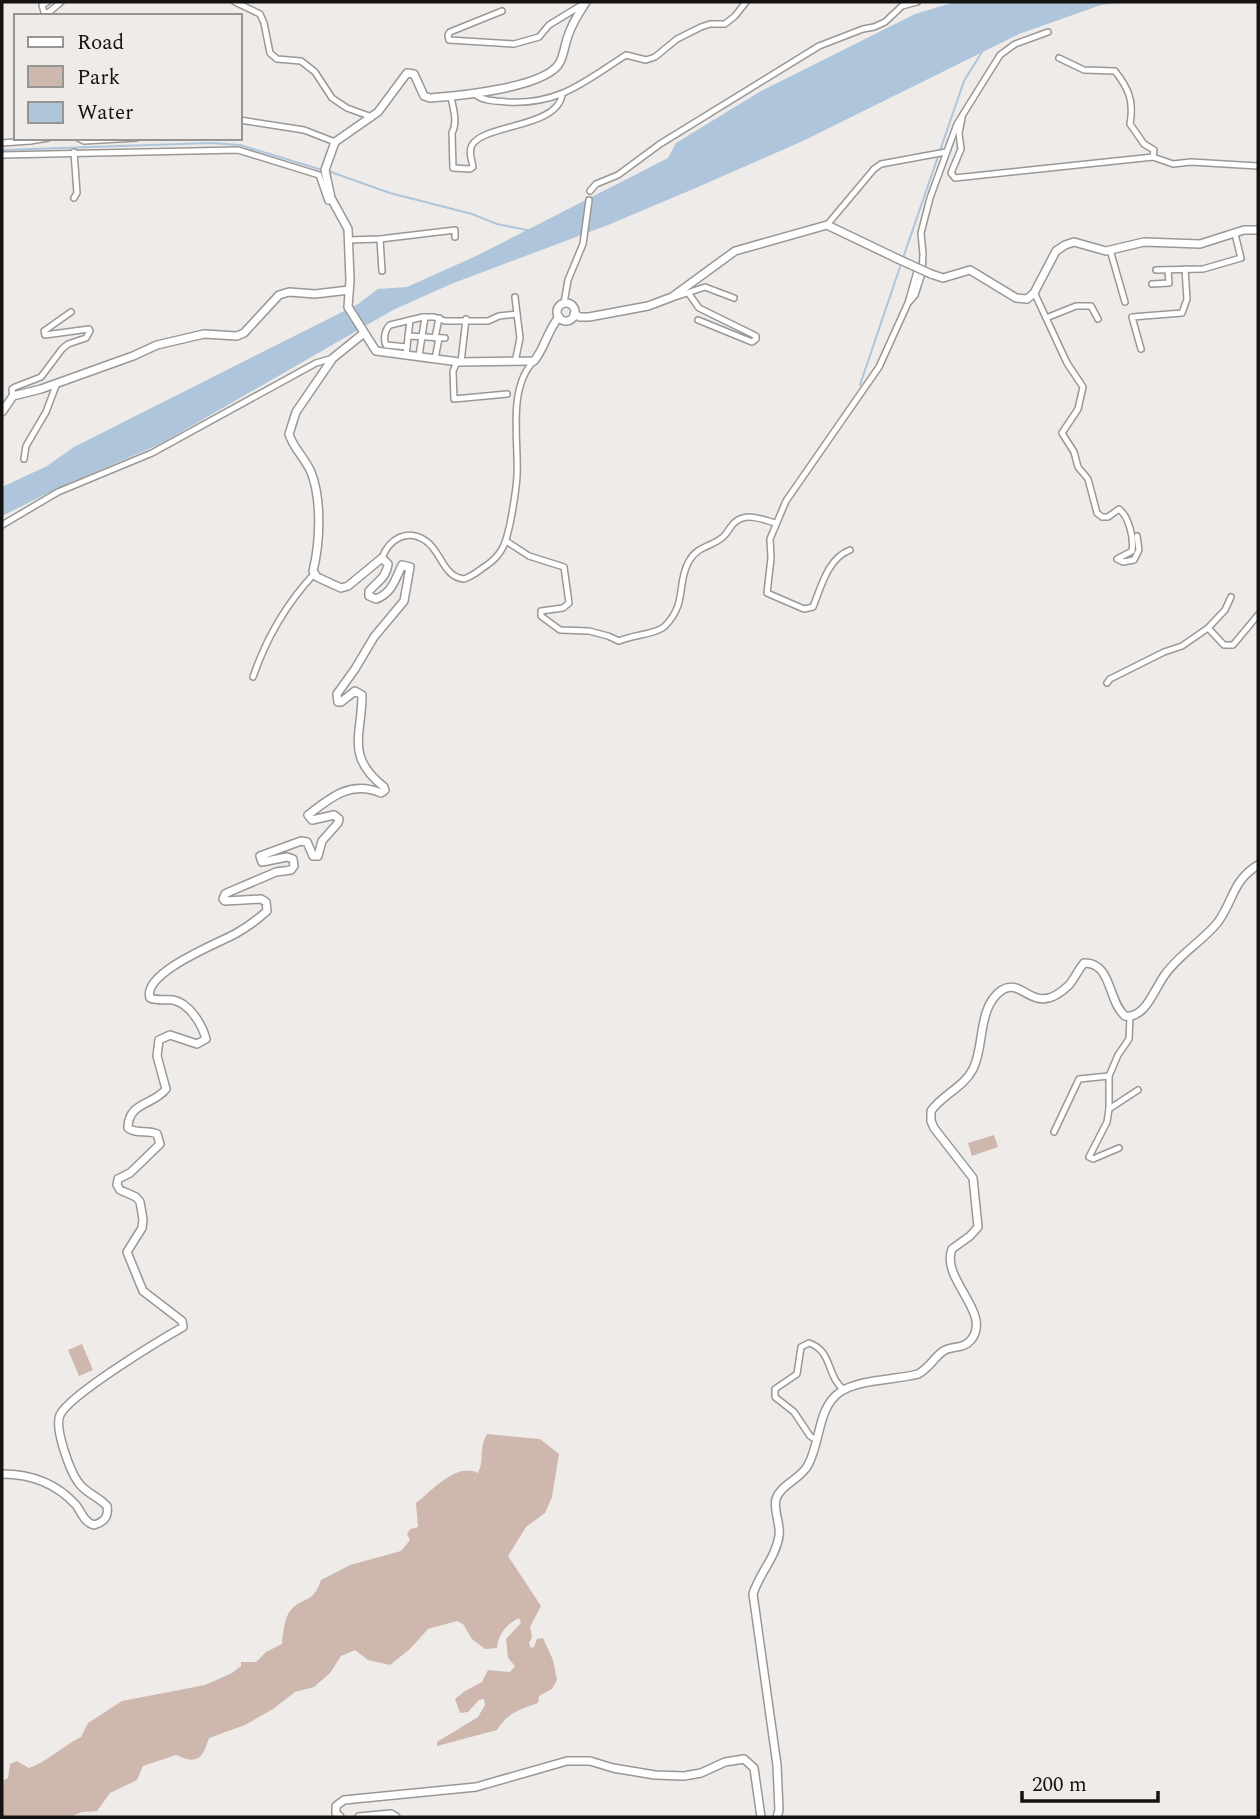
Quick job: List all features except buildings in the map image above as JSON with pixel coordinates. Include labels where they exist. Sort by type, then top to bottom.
[{"type":"street","points":[[47,2],[42,5],[44,12],[48,13],[61,2]]},
{"type":"street","points":[[235,2],[260,15],[271,53],[277,59],[301,61],[315,72],[332,98],[346,108],[372,117]]},
{"type":"street","points":[[502,12],[450,32],[449,40],[514,44],[539,37],[549,25],[586,2]]},
{"type":"street","points":[[406,351],[376,351],[348,307],[348,229],[332,200],[325,170],[335,142],[372,117],[391,97],[407,73],[414,74],[424,96],[430,98],[476,95],[512,86],[555,69],[560,62],[574,20],[586,2]]},
{"type":"street","points":[[476,95],[481,99],[516,102],[562,95],[626,55],[646,60],[701,27],[725,24],[746,2]]},
{"type":"street","points":[[590,191],[596,184],[618,176],[660,144],[819,46],[874,27],[885,22],[902,6],[918,2]]},
{"type":"street","points":[[908,303],[915,295],[920,282],[923,267],[921,233],[944,153],[957,124],[1000,55],[1016,44],[1048,32]]},
{"type":"street","points":[[1059,58],[1084,70],[1115,71],[1131,97],[1130,124],[1153,153],[1173,164],[1191,162],[1258,166]]},
{"type":"street","points":[[451,97],[455,117],[452,133],[453,168],[462,169],[473,167],[470,152],[472,144],[479,138],[518,126],[552,110],[561,102],[562,95]]},
{"type":"street","points":[[962,118],[959,133],[961,149],[951,173],[960,178],[1153,153]]},
{"type":"street","points":[[242,120],[304,130],[335,142]]},
{"type":"street","points":[[2,142],[20,140]]},
{"type":"street","points":[[82,140],[101,140]]},
{"type":"street","points":[[2,155],[237,150],[319,175],[328,201],[332,200]]},
{"type":"street","points":[[74,152],[77,193],[74,198]]},
{"type":"street","points":[[672,297],[735,251],[827,225],[874,169],[890,162],[944,153]]},
{"type":"street","points":[[564,303],[572,306],[574,314],[570,320],[562,320],[557,310],[564,303],[568,280],[583,244],[589,200]]},
{"type":"street","points":[[827,225],[930,274],[943,278],[970,270],[1016,298],[1027,299],[1034,292],[1056,251],[1065,244],[1074,242],[1106,251],[1144,242],[1200,244],[1244,230],[1258,230]]},
{"type":"street","points":[[348,240],[455,230],[455,237]]},
{"type":"street","points":[[1156,270],[1203,269],[1241,258],[1235,234]]},
{"type":"street","points":[[380,239],[382,271]]},
{"type":"street","points":[[1110,250],[1125,302]]},
{"type":"street","points":[[850,550],[843,553],[826,573],[813,607],[804,609],[770,596],[766,591],[771,558],[770,539],[775,523],[786,501],[879,368],[908,303],[918,268]]},
{"type":"street","points":[[1141,349],[1132,317],[1182,313],[1188,299],[1185,269]]},
{"type":"street","points":[[1153,284],[1169,283],[1168,270]]},
{"type":"street","points":[[574,314],[589,317],[648,306],[705,287],[711,287],[734,298]]},
{"type":"street","points":[[2,412],[13,396],[57,383],[157,345],[204,334],[237,336],[244,333],[279,295],[289,292],[315,295],[349,290]]},
{"type":"street","points":[[1034,292],[1067,363],[1083,387],[1078,409],[1062,433],[1088,479],[1097,513],[1108,517],[1119,509],[1124,512],[1134,542],[1132,551],[1117,559],[1123,562],[1134,560],[1139,550],[1137,536]]},
{"type":"street","points":[[689,293],[699,308],[756,336],[756,339],[752,342],[698,320]]},
{"type":"street","points":[[515,298],[520,338],[515,363]]},
{"type":"street","points":[[1046,318],[1076,306],[1091,306],[1098,319]]},
{"type":"street","points":[[13,396],[12,389],[41,377],[68,344],[86,338],[89,329],[45,335],[44,331],[71,312]]},
{"type":"street","points":[[517,314],[499,316],[488,321],[445,321],[425,317],[410,320],[390,325],[384,341],[389,346],[435,359],[459,362],[534,361]]},
{"type":"street","points":[[419,356],[425,317]]},
{"type":"street","points":[[314,574],[341,588],[348,586],[382,558],[385,549],[401,536],[427,541],[452,573],[464,579],[476,574],[496,559],[506,541],[515,500],[515,410],[527,368],[540,354],[550,327],[559,317]]},
{"type":"street","points":[[435,359],[439,318]]},
{"type":"street","points":[[466,319],[459,362],[453,371],[454,399],[507,394]]},
{"type":"street","points":[[406,351],[410,320]]},
{"type":"street","points":[[253,677],[270,636],[314,574],[319,549],[316,492],[312,474],[289,433],[296,412],[333,358],[363,332]]},
{"type":"street","points":[[408,336],[439,338]]},
{"type":"street","points":[[2,525],[58,492],[152,453],[316,363],[333,358]]},
{"type":"street","points":[[24,459],[26,445],[46,412],[57,383]]},
{"type":"street","points":[[506,541],[534,559],[564,567],[569,594],[568,606],[541,611],[541,616],[560,630],[589,631],[619,641],[629,636],[656,632],[664,627],[678,610],[690,559],[704,546],[722,538],[736,522],[750,516],[775,523]]},
{"type":"street","points":[[2,1474],[21,1474],[41,1480],[70,1500],[88,1523],[100,1523],[108,1513],[107,1506],[88,1493],[75,1478],[58,1424],[67,1405],[81,1394],[158,1340],[183,1327],[182,1321],[143,1291],[127,1252],[142,1228],[140,1202],[136,1197],[120,1190],[117,1185],[118,1179],[130,1173],[160,1144],[157,1134],[131,1131],[128,1128],[130,1115],[136,1108],[159,1096],[166,1088],[157,1056],[159,1040],[170,1035],[197,1044],[206,1038],[189,1008],[176,1000],[150,998],[148,993],[150,987],[165,972],[194,954],[238,933],[267,911],[266,902],[261,899],[223,899],[229,892],[268,874],[291,870],[294,866],[293,859],[288,857],[262,862],[260,856],[307,842],[313,856],[318,856],[321,841],[339,819],[334,815],[312,820],[308,815],[330,797],[354,788],[362,786],[381,793],[384,791],[384,787],[367,772],[359,751],[357,737],[362,695],[355,691],[341,702],[337,698],[374,637],[407,596],[411,570],[407,565],[402,565],[394,585],[382,597],[373,599],[369,596],[371,588],[382,580],[387,571],[388,564],[382,558]]},
{"type":"street","points":[[1107,683],[1164,652],[1182,646],[1208,628],[1225,610],[1231,597]]},
{"type":"street","points":[[1208,628],[1224,645],[1231,646],[1258,615]]},
{"type":"street","points":[[777,1817],[777,1765],[753,1594],[779,1537],[780,1527],[775,1504],[777,1496],[810,1462],[831,1400],[844,1390],[918,1374],[926,1370],[945,1350],[965,1346],[975,1334],[976,1318],[952,1270],[950,1259],[952,1249],[978,1227],[975,1188],[968,1170],[934,1128],[931,1116],[934,1106],[972,1072],[984,1024],[996,995],[1009,986],[1016,986],[1034,999],[1048,997],[1069,984],[1084,963],[1088,962],[1100,968],[1120,1012],[1130,1017],[1139,1014],[1167,972],[1185,951],[1215,925],[1227,907],[1239,880],[1258,865]]},
{"type":"street","points":[[1119,1148],[1093,1159],[1089,1157],[1104,1131],[1110,1109],[1109,1076],[1129,1039],[1130,1017]]},
{"type":"street","points":[[1054,1132],[1076,1082],[1084,1078],[1109,1076]]},
{"type":"street","points":[[1110,1109],[1138,1090]]},
{"type":"street","points":[[816,1440],[810,1436],[794,1412],[775,1397],[775,1389],[797,1374],[801,1347],[809,1343],[825,1353],[835,1381],[844,1390]]},
{"type":"street","points":[[340,1817],[336,1809],[338,1803],[344,1800],[476,1787],[567,1761],[590,1761],[644,1773],[684,1776],[701,1773],[725,1762],[744,1759],[754,1768],[761,1817]]},
{"type":"street","points":[[359,1817],[391,1814],[396,1817]]},
{"type":"green space","points":[[994,1135],[998,1147],[972,1156],[968,1143]]},
{"type":"green space","points":[[82,1344],[93,1370],[79,1376],[68,1350]]},
{"type":"green space","points":[[487,1434],[540,1439],[559,1454],[552,1497],[545,1513],[526,1527],[508,1556],[541,1606],[530,1627],[531,1648],[537,1639],[543,1638],[553,1660],[557,1680],[552,1689],[539,1696],[538,1703],[510,1716],[497,1730],[437,1746],[437,1742],[478,1717],[485,1705],[484,1699],[479,1700],[468,1712],[460,1713],[455,1699],[482,1682],[488,1670],[510,1672],[515,1666],[508,1658],[506,1639],[521,1623],[519,1618],[504,1630],[497,1648],[485,1649],[472,1639],[463,1624],[457,1621],[428,1629],[410,1649],[390,1665],[368,1660],[355,1650],[341,1656],[330,1673],[314,1687],[295,1692],[245,1725],[209,1738],[198,1758],[189,1760],[176,1755],[143,1766],[137,1780],[110,1793],[97,1811],[82,1812],[70,1817],[2,1817],[2,1781],[8,1778],[10,1764],[17,1761],[29,1768],[43,1761],[81,1737],[88,1723],[122,1701],[205,1685],[232,1673],[241,1666],[241,1662],[256,1662],[266,1652],[282,1644],[288,1614],[294,1606],[311,1597],[321,1580],[350,1565],[401,1551],[410,1540],[407,1534],[410,1529],[418,1527],[416,1503],[453,1474],[461,1471],[478,1473]]},
{"type":"water","points":[[955,2],[1128,2],[1101,5],[1019,34],[805,140],[608,225],[451,284],[393,310],[160,444],[2,516],[2,487],[47,466],[74,447],[358,304],[378,289],[407,287],[476,256],[668,158],[676,143],[761,91],[915,14]]},
{"type":"waterway","points":[[903,258],[964,81],[982,52]]},
{"type":"waterway","points":[[2,150],[210,143],[240,145],[322,170]]},
{"type":"waterway","points":[[328,171],[390,193],[527,230]]},
{"type":"waterway","points":[[860,385],[901,264]]}]
